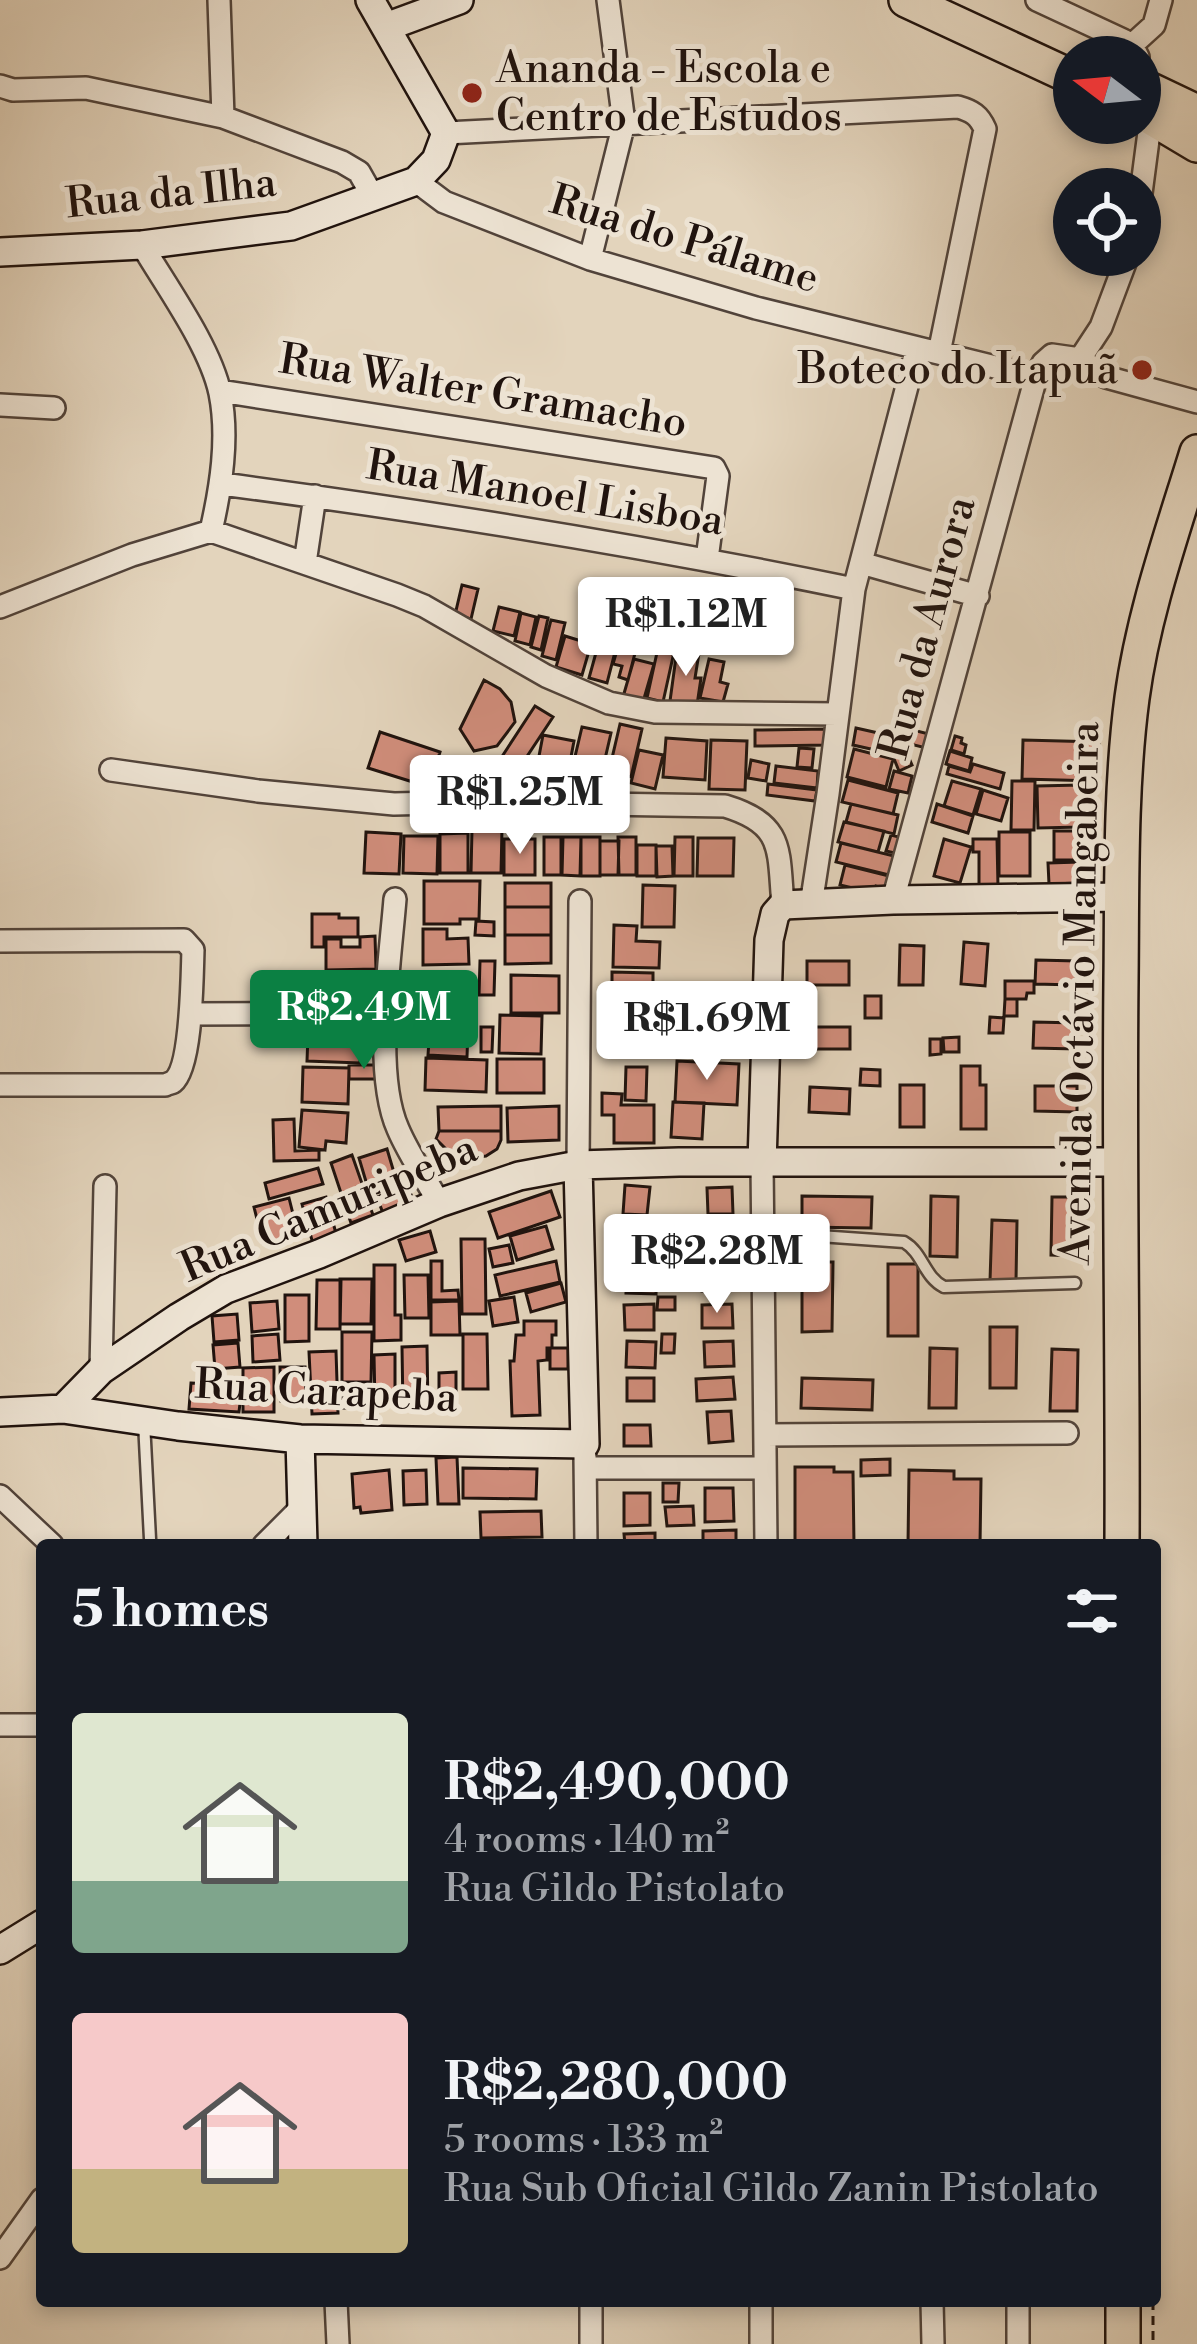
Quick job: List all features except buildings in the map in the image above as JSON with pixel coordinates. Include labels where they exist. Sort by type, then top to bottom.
[{"type":"main road","points":[[370,0],[446,133],[436,160],[416,181]]},
{"type":"main road","points":[[386,27],[459,0]]},
{"type":"main road","points":[[906,0],[1053,68]]},
{"type":"main road","points":[[954,0],[1053,46]]},
{"type":"main road","points":[[1161,92],[1197,112]]},
{"type":"main road","points":[[1161,103],[1197,145]]},
{"type":"main road","name":"Rua da Ilha","points":[[0,252],[142,244],[291,226],[416,181]]},
{"type":"main road","name":"Avenida Octávio Mangabeira","points":[[1122,1539],[1119,1162],[1128,735],[1132,695],[1164,562],[1197,452]]},
{"type":"main road","points":[[762,1163],[770,940],[775,914],[797,905],[893,900],[1122,897]]},
{"type":"main road","name":"Rua Camuripeba","points":[[63,1409],[101,1370],[226,1289],[518,1176],[578,1165],[1119,1162]]},
{"type":"main road","points":[[578,1165],[585,1456]]},
{"type":"main road","points":[[0,1412],[63,1409]]},
{"type":"main road","name":"Rua Carapeba","points":[[63,1409],[301,1439],[585,1456]]},
{"type":"main road","points":[[301,1439],[303,1539]]},
{"type":"main road","points":[[0,1950],[36,1928]]},
{"type":"main road","points":[[1123,2307],[1123,2344]]},
{"type":"street","points":[[219,0],[223,117]]},
{"type":"street","points":[[590,259],[624,123],[608,0]]},
{"type":"street","points":[[1037,0],[1065,6],[1096,36]]},
{"type":"street","points":[[1152,36],[1161,0]]},
{"type":"street","points":[[0,86],[13,90],[86,88],[223,117],[342,162],[359,172],[372,195]]},
{"type":"street","points":[[446,133],[958,107],[980,118],[985,129],[928,350],[854,589],[838,714],[797,905]]},
{"type":"street","name":"Rua do Pálame","points":[[416,181],[445,202],[590,259],[756,308],[1036,377]]},
{"type":"street","points":[[142,244],[200,343],[220,391],[222,484],[211,531]]},
{"type":"street","points":[[1080,358],[1101,327],[1120,276]]},
{"type":"street","points":[[1036,377],[1052,355],[1080,358],[1106,377],[1197,402]]},
{"type":"street","name":"Rua da Aurora","points":[[893,900],[1036,377]]},
{"type":"street","name":"Rua Walter Gramacho","points":[[220,391],[714,468],[718,476],[707,559]]},
{"type":"street","points":[[0,405],[54,408]]},
{"type":"street","name":"Rua Manoel Lisboa","points":[[222,484],[707,559],[854,589]]},
{"type":"street","points":[[305,563],[315,496]]},
{"type":"street","points":[[0,608],[132,555],[211,531],[424,606],[545,676],[609,703],[656,712],[838,714]]},
{"type":"street","points":[[861,563],[978,596]]},
{"type":"street","points":[[111,770],[394,804],[724,806],[756,816],[775,841],[797,905]]},
{"type":"street","points":[[395,899],[386,1013],[387,1076],[398,1128],[439,1203]]},
{"type":"street","points":[[578,1165],[580,901]]},
{"type":"street","points":[[0,940],[184,940],[194,950],[191,1014],[182,1069],[173,1082],[0,1084]]},
{"type":"street","points":[[191,1014],[386,1013]]},
{"type":"street","points":[[762,1163],[766,1539]]},
{"type":"street","points":[[101,1370],[105,1186]]},
{"type":"street","points":[[765,1435],[1067,1433]]},
{"type":"street","points":[[585,1456],[586,1539]]},
{"type":"street","name":"Rua Carapeba","points":[[585,1456],[764,1468]]},
{"type":"street","points":[[0,1496],[46,1539]]},
{"type":"street","points":[[271,1539],[302,1507]]},
{"type":"street","points":[[0,1725],[36,1725]]},
{"type":"street","points":[[0,2258],[36,2207]]},
{"type":"street","points":[[336,2307],[338,2344]]},
{"type":"street","points":[[591,2307],[591,2344]]},
{"type":"street","points":[[761,2307],[761,2344]]},
{"type":"street","points":[[932,2307],[933,2344]]},
{"type":"street","points":[[1018,2307],[1018,2344]]},
{"type":"lane","points":[[763,1232],[904,1242],[916,1252],[933,1281],[944,1287],[1076,1283]]},
{"type":"lane","points":[[143,1421],[150,1539]]},
{"type":"path","points":[[1153,2307],[1153,2344]]},
{"type":"place","name":"Ananda - Escola e Centro de Estudos","points":[[472,93]]},
{"type":"place","name":"Boteco do Itapuã","points":[[1142,370]]}]
